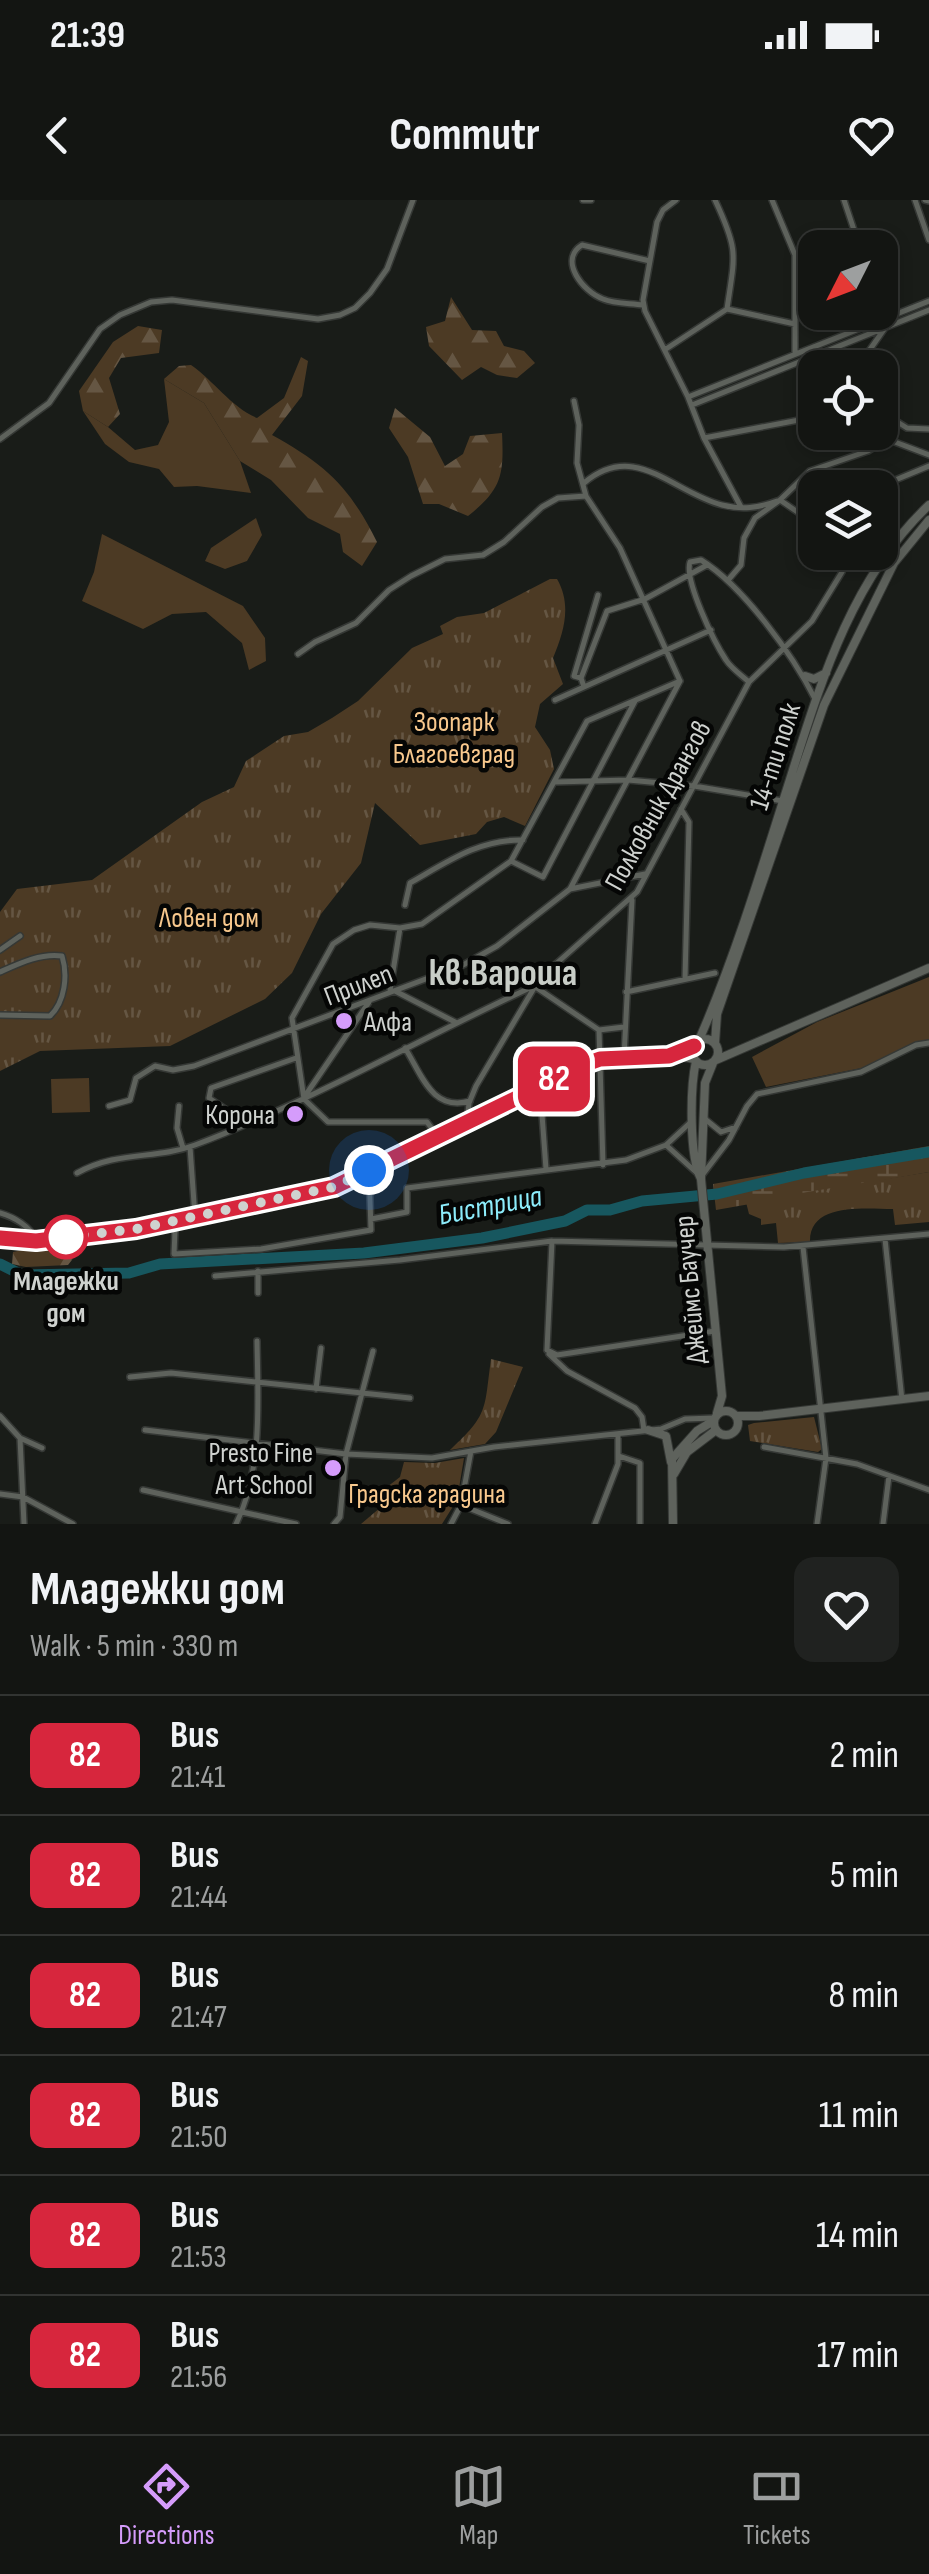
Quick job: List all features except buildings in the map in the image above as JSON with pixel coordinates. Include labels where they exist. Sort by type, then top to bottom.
[{"type":"street","points":[[0,438],[49,403],[100,329],[150,302],[172,300],[318,319],[355,308],[387,270],[412,200]]},
{"type":"street","points":[[583,200],[591,200]]},
{"type":"street","points":[[664,200],[664,210]]},
{"type":"street","points":[[676,200],[658,222],[643,304],[692,404],[704,438],[741,508]]},
{"type":"street","points":[[715,200],[735,252],[727,308]]},
{"type":"street","points":[[772,200],[796,255],[795,354]]},
{"type":"street","points":[[844,200],[854,230]]},
{"type":"street","points":[[916,200],[929,240]]},
{"type":"street","points":[[643,304],[596,296],[579,277],[570,261],[571,254],[582,245],[650,260]]},
{"type":"street","points":[[898,313],[929,301]]},
{"type":"street","points":[[666,349],[727,308],[795,324]]},
{"type":"street","points":[[898,322],[929,310]]},
{"type":"street","points":[[688,396],[855,330]]},
{"type":"street","points":[[692,404],[879,330]]},
{"type":"street","points":[[433,1130],[427,1122],[328,1122],[304,1098],[292,1018],[333,944],[370,925],[400,928],[422,924],[511,861],[587,721],[680,681],[620,548],[586,496],[578,463],[580,424],[574,401]]},
{"type":"street","points":[[704,438],[798,419]]},
{"type":"street","points":[[898,422],[907,428],[929,428]]},
{"type":"street","points":[[728,579],[742,564],[744,538],[755,518],[810,471],[868,451],[887,439],[929,455]]},
{"type":"street","points":[[583,484],[612,465],[628,466],[648,471],[720,505],[756,508],[780,500]]},
{"type":"street","points":[[898,479],[929,466]]},
{"type":"street","points":[[298,654],[356,623],[389,590],[422,569],[444,560],[483,555],[504,542],[542,507],[558,498],[586,496]]},
{"type":"street","points":[[780,500],[798,512]]},
{"type":"street","name":"14-ти полк","points":[[696,1043],[826,673],[873,571],[902,532],[929,505]]},
{"type":"street","name":"14-ти полк","points":[[716,1043],[717,1014],[824,705],[894,563],[929,520]]},
{"type":"street","points":[[749,682],[727,662],[711,630],[688,576],[690,562],[700,560],[728,579],[804,676],[815,700],[824,705]]},
{"type":"street","name":"Полковник Дрангов","points":[[467,1122],[470,1101],[534,986],[632,900],[749,682],[821,609],[843,570]]},
{"type":"street","points":[[584,687],[580,678],[607,610],[645,599],[688,576]]},
{"type":"street","points":[[580,678],[574,676],[598,594]]},
{"type":"street","points":[[555,700],[711,630]]},
{"type":"street","points":[[804,676],[814,679],[826,673]]},
{"type":"street","name":"Прилеп","points":[[109,1106],[130,1100],[136,1078],[155,1066],[172,1070],[194,1066],[292,1032],[462,966],[497,946],[570,890],[680,681]]},
{"type":"street","points":[[511,861],[544,877],[636,698]]},
{"type":"street","points":[[555,782],[628,780],[783,801]]},
{"type":"street","points":[[681,809],[690,822],[685,979]]},
{"type":"street","points":[[405,905],[410,883],[444,864],[481,844],[523,840]]},
{"type":"street","points":[[570,890],[646,874]]},
{"type":"street","points":[[624,1058],[632,900]]},
{"type":"street","points":[[400,928],[392,991],[456,1022]]},
{"type":"street","points":[[0,950],[20,936]]},
{"type":"street","points":[[0,972],[27,960],[56,954],[62,956],[66,967],[58,1008],[50,1016],[0,1015]]},
{"type":"street","points":[[0,1238],[36,1241],[136,1229],[334,1187],[600,1059],[669,1056],[704,1065],[929,968]]},
{"type":"street","points":[[626,992],[715,973]]},
{"type":"street","points":[[77,1173],[101,1160],[187,1147],[246,1123],[534,986],[600,1030],[624,1027]]},
{"type":"street","points":[[304,1098],[370,1000]]},
{"type":"street","points":[[600,1030],[603,1165]]},
{"type":"street","points":[[669,1056],[708,1039],[716,1043],[755,1044]]},
{"type":"street","points":[[695,1060],[696,1043]]},
{"type":"street","points":[[714,1062],[719,1054],[716,1043]]},
{"type":"street","points":[[666,1144],[701,1176],[722,1151],[751,1099],[762,1092],[867,1070],[916,1045],[929,1043]]},
{"type":"street","points":[[405,1048],[434,1094],[444,1102],[470,1101]]},
{"type":"street","points":[[246,1123],[208,1094],[210,1088],[296,1058]]},
{"type":"street","name":"Джеймс Баучер","points":[[695,1060],[694,1118],[722,1396]]},
{"type":"street","name":"Джеймс Баучер","points":[[700,1160],[705,1077],[714,1062]]},
{"type":"street","points":[[540,1086],[546,1169]]},
{"type":"street","points":[[179,1106],[177,1128],[187,1147],[196,1216]]},
{"type":"street","points":[[370,1219],[407,1212],[407,1188],[603,1165],[647,1154],[666,1144],[694,1118]]},
{"type":"street","points":[[705,1118],[719,1131],[726,1132],[738,1125]]},
{"type":"street","points":[[719,1131],[722,1151]]},
{"type":"street","points":[[679,1157],[675,1142],[681,1132]]},
{"type":"street","points":[[679,1157],[700,1160],[722,1151]]},
{"type":"street","points":[[175,1231],[174,1254],[261,1249],[371,1230],[369,1170]]},
{"type":"street","points":[[0,1213],[14,1217],[33,1233],[36,1241]]},
{"type":"street","points":[[215,1276],[400,1260],[552,1241],[803,1247],[929,1234]]},
{"type":"street","points":[[884,1240],[902,1400]]},
{"type":"street","points":[[552,1241],[547,1350],[559,1366],[635,1408],[646,1430]]},
{"type":"street","points":[[803,1247],[826,1458],[817,1524]]},
{"type":"street","points":[[258,1272],[258,1293]]},
{"type":"street","points":[[547,1350],[559,1355],[716,1331]]},
{"type":"street","points":[[236,1524],[257,1445],[258,1340]]},
{"type":"street","points":[[316,1389],[321,1348]]},
{"type":"street","points":[[334,1524],[340,1517],[346,1454],[373,1351]]},
{"type":"street","points":[[130,1377],[172,1373],[410,1398]]},
{"type":"street","points":[[722,1396],[735,1418]]},
{"type":"street","points":[[673,1478],[686,1452],[715,1421],[722,1396]]},
{"type":"street","points":[[144,1430],[346,1454],[429,1458],[661,1430],[685,1419],[715,1421],[929,1396]]},
{"type":"street","points":[[0,1416],[20,1438],[42,1448]]},
{"type":"street","points":[[715,1421],[726,1435],[735,1418]]},
{"type":"street","points":[[671,1464],[680,1447],[700,1428],[715,1421]]},
{"type":"street","points":[[646,1430],[666,1436],[673,1478],[673,1524]]},
{"type":"street","points":[[595,1524],[620,1456],[618,1434]]},
{"type":"street","points":[[20,1438],[24,1524]]},
{"type":"street","points":[[764,1447],[826,1458],[929,1490]]},
{"type":"street","points":[[450,1524],[461,1505],[471,1451]]},
{"type":"street","points":[[620,1456],[640,1462],[640,1524]]},
{"type":"street","points":[[882,1524],[889,1476]]},
{"type":"street","points":[[143,1490],[296,1524]]},
{"type":"street","points":[[0,1494],[23,1497],[73,1524]]},
{"type":"street","points":[[461,1505],[508,1524]]},
{"type":"green space","points":[[451,297],[472,330],[496,331],[504,346],[524,351],[535,363],[517,378],[481,367],[462,380],[429,346],[426,327],[445,321]]},
{"type":"green space","points":[[138,326],[162,330],[159,353],[121,358],[109,378],[120,414],[108,427],[83,411],[79,391],[113,342]]},
{"type":"green space","points":[[301,357],[308,361],[302,396],[272,435],[322,467],[346,491],[377,542],[362,566],[343,552],[340,534],[308,518],[271,480],[240,461],[204,403],[164,379],[179,366],[191,365],[257,418],[284,398]]},
{"type":"green space","points":[[164,379],[204,403],[240,461],[251,493],[174,487],[159,469],[129,462],[105,444],[83,411],[135,450],[158,445],[169,422]]},
{"type":"green space","points":[[395,408],[430,437],[445,466],[463,454],[470,436],[502,433],[498,480],[488,498],[468,516],[439,504],[423,504],[408,457],[389,428]]},
{"type":"green space","points":[[256,518],[262,535],[247,561],[225,569],[205,561],[211,548]]},
{"type":"green space","points":[[102,534],[243,606],[265,638],[266,661],[249,670],[242,643],[206,612],[172,614],[143,629],[82,601],[94,572]]},
{"type":"green space","name":"Ловен дом","points":[[557,579],[564,599],[563,628],[553,658],[563,684],[540,704],[535,727],[550,750],[554,769],[525,826],[504,817],[487,822],[476,834],[420,845],[375,803],[361,863],[321,914],[292,973],[265,999],[170,1046],[40,1051],[0,1071],[0,912],[17,889],[92,880],[202,802],[234,787],[246,761],[284,736],[308,732],[358,701],[412,648],[443,634],[440,626],[457,617],[484,613]]},
{"type":"green space","points":[[929,977],[929,1040],[912,1044],[867,1067],[766,1087],[752,1057],[817,1022]]},
{"type":"green space","points":[[89,1078],[90,1112],[52,1113],[51,1079]]},
{"type":"green space","points":[[929,1146],[929,1172],[716,1210],[713,1184]]},
{"type":"green space","points":[[929,1172],[929,1222],[895,1225],[893,1209],[841,1211],[819,1220],[812,1229],[810,1242],[778,1243],[776,1223],[761,1225],[761,1219],[749,1214],[746,1202]]},
{"type":"green space","points":[[45,1245],[79,1251],[68,1265],[12,1264],[13,1252]]},
{"type":"green space","points":[[491,1359],[523,1367],[496,1432],[485,1444],[450,1450],[478,1419]]},
{"type":"green space","points":[[814,1417],[822,1449],[818,1452],[750,1441],[748,1425]]},
{"type":"green space","name":"Градска градина","points":[[464,1458],[457,1500],[442,1524],[361,1524],[381,1507],[374,1497],[400,1477],[404,1462],[435,1463]]},
{"type":"waterway","name":"Бистрица","points":[[0,1264],[22,1275],[129,1273],[160,1264],[364,1253],[482,1238],[565,1221],[587,1210],[717,1194],[804,1173],[929,1152]]},
{"type":"bus line","name":"82","points":[[0,1238],[36,1241],[136,1229],[334,1187],[589,1063],[600,1059],[669,1056],[694,1046]]},
{"type":"place","name":"Алфа","points":[[344,1021]]},
{"type":"place","name":"Корона","points":[[295,1114]]},
{"type":"place","name":"Младежки дом","points":[[66,1237]]},
{"type":"place","name":"Presto Fine Art School","points":[[333,1468]]},
{"type":"district","name":"кв.Вароша","points":[[503,972]]},
{"type":"route","points":[[66,1237],[136,1229],[334,1187],[369,1170]]},
{"type":"park label","name":"Зоопарк Благоевград","points":[[454,737]]}]
